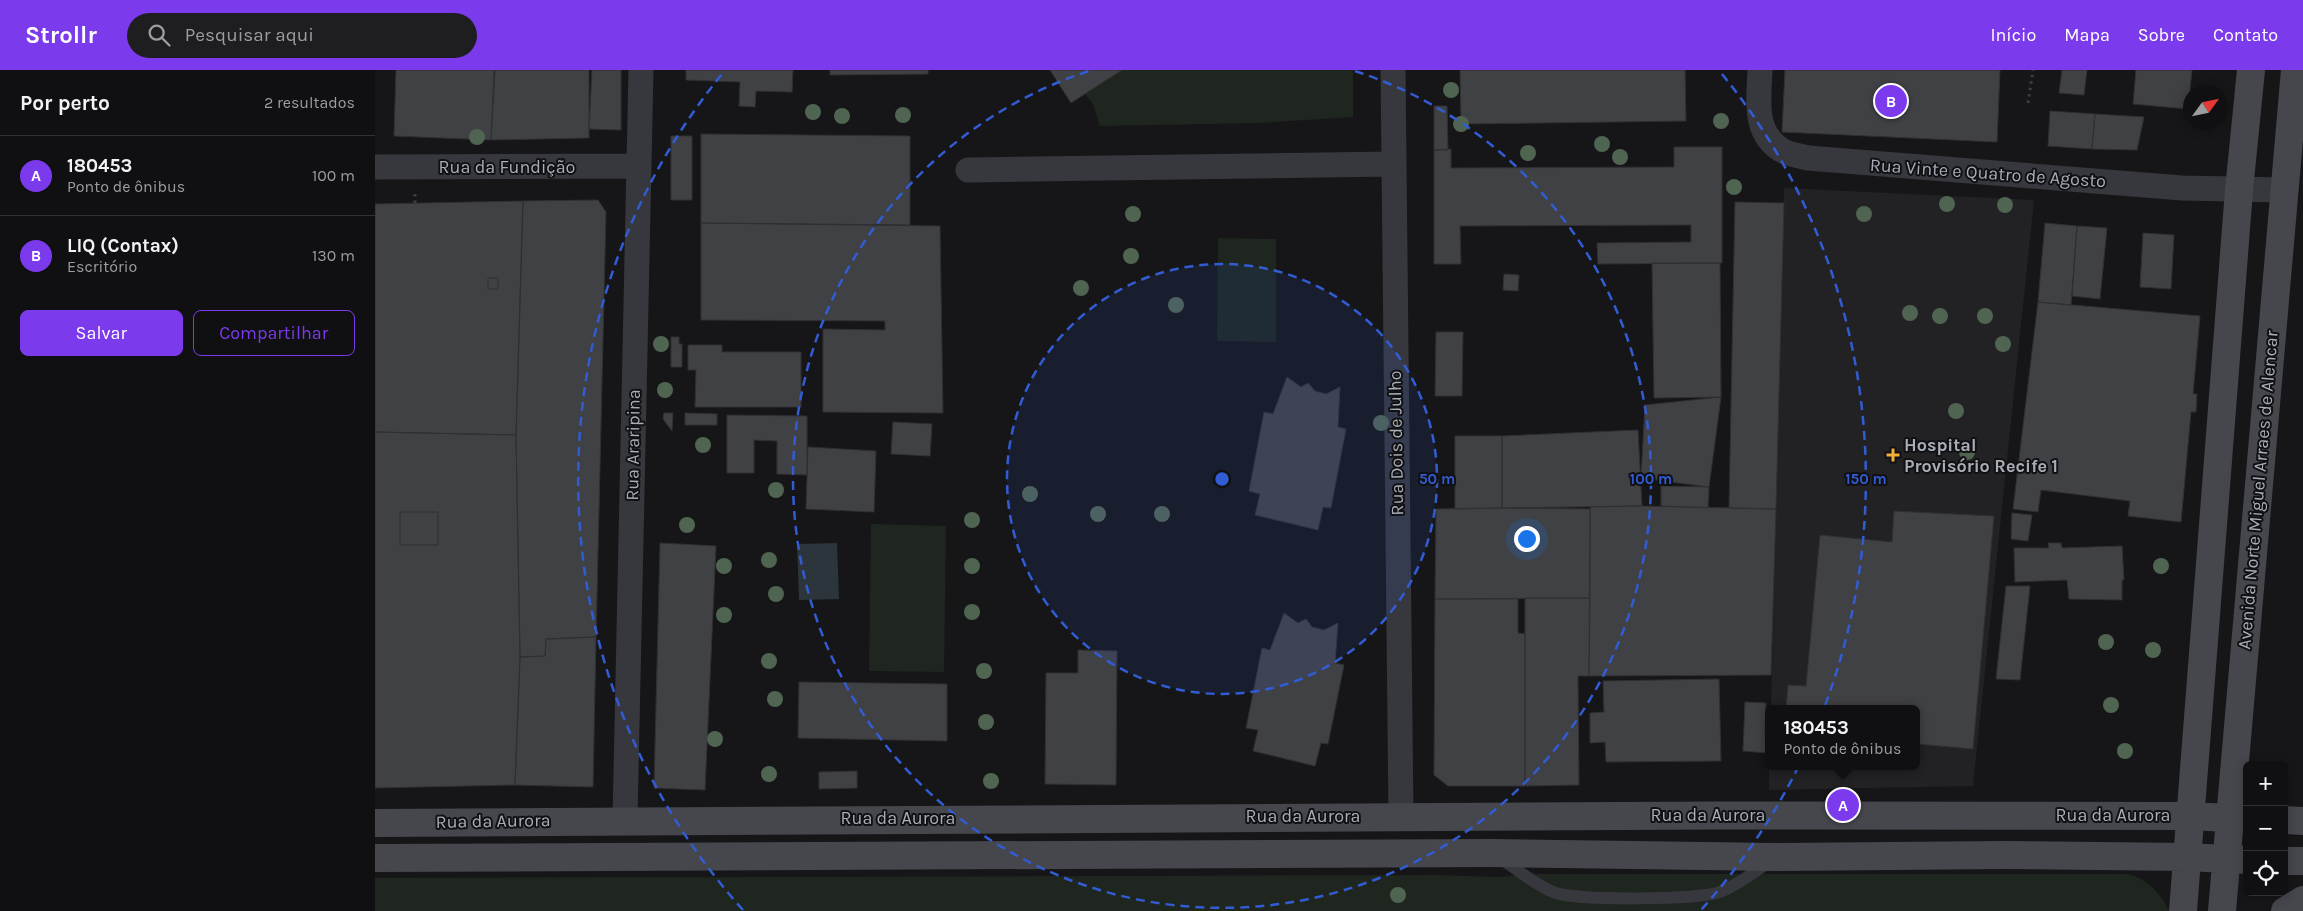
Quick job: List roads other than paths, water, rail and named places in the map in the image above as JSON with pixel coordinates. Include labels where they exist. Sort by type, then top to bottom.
[{"type":"main road","points":[[2183,911],[2239,190],[2251,70]]},
{"type":"main road","name":"Avenida Norte Miguel Arraes de Alencar","points":[[2222,911],[2237,860],[2238,819],[2283,190],[2295,70]]},
{"type":"main road","name":"Rua da Aurora","points":[[375,823],[625,819],[1401,816],[2190,816],[2238,819]]},
{"type":"main road","points":[[2288,820],[2303,821]]},
{"type":"main road","name":"Rua da Aurora","points":[[375,858],[1493,853],[1776,857],[2003,855],[2187,857],[2237,860]]},
{"type":"main road","points":[[2288,861],[2303,862]]},
{"type":"main road","points":[[2285,911],[2303,900]]},
{"type":"street","name":"Rua Araripina","points":[[625,819],[641,70]]},
{"type":"street","name":"Rua Dois de Julho","points":[[1393,70],[1401,816]]},
{"type":"street","name":"Rua Vinte e Quatro de Agosto","points":[[1760,70],[1758,115],[1767,135],[1784,151],[1808,158],[2182,188],[2283,190]]},
{"type":"street","points":[[968,170],[1393,164]]},
{"type":"street","name":"Rua da Fundição","points":[[375,167],[639,166]]},
{"type":"lane","points":[[1493,853],[1555,893],[1587,897],[1697,897],[1719,892],[1737,884],[1776,857]]},
{"type":"place","name":"LIQ (Contax)","points":[[1891,101]]},
{"type":"place","name":"Hospital Provisório Recife 1","points":[[1893,455]]},
{"type":"place","name":"180453","points":[[1843,805]]}]
